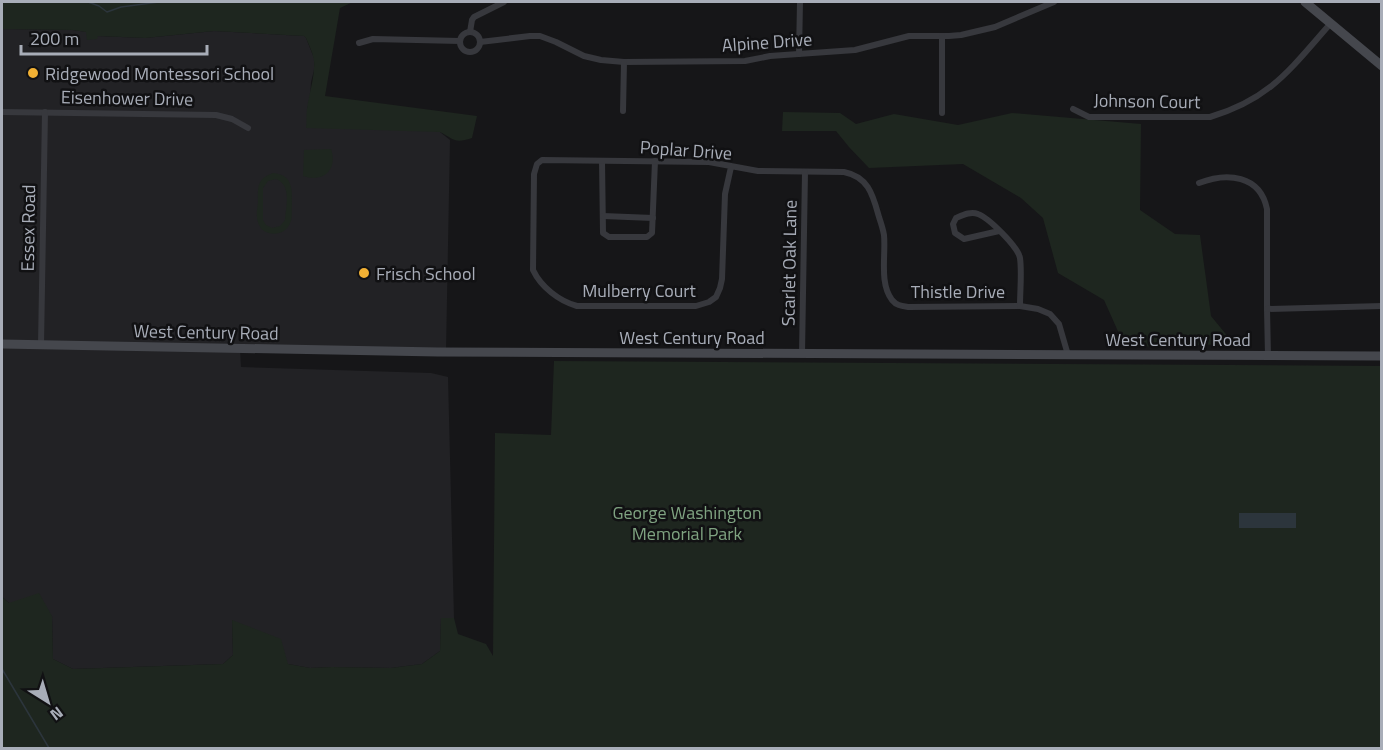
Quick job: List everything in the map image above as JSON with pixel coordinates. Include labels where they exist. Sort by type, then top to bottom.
[{"type":"main road","points":[[1305,2],[1382,66]]},
{"type":"main road","name":"West Century Road","points":[[2,345],[438,352],[1382,356]]},
{"type":"street","points":[[470,32],[474,17],[504,2]]},
{"type":"street","points":[[799,54],[800,2]]},
{"type":"street","name":"Alpine Drive","points":[[480,42],[540,36],[592,59],[624,62],[745,61],[770,56],[855,50],[909,36],[961,35],[995,27],[1054,2]]},
{"type":"street","name":"Johnson Court","points":[[1073,109],[1089,117],[1210,117],[1228,112],[1257,98],[1280,80],[1331,23]]},
{"type":"street","points":[[470,32],[480,38],[480,42],[477,50],[468,52],[462,49],[460,41],[464,34],[470,32]]},
{"type":"street","points":[[942,36],[942,113]]},
{"type":"street","points":[[359,43],[373,39],[460,41]]},
{"type":"street","points":[[623,111],[624,62]]},
{"type":"street","name":"Eisenhower Drive","points":[[2,112],[216,115],[232,119],[248,128]]},
{"type":"street","name":"Essex Road","points":[[41,345],[45,112]]},
{"type":"street","name":"Poplar Drive","points":[[535,178],[535,168],[542,160],[709,162],[758,171],[854,174],[864,181],[873,196]]},
{"type":"street","points":[[602,161],[603,232],[609,237],[647,237],[652,233],[655,161]]},
{"type":"street","name":"Mulberry Court","points":[[535,178],[533,270],[537,279],[547,289],[564,301],[577,306],[689,307],[709,303],[716,297],[720,288],[725,194],[731,166]]},
{"type":"street","name":"Scarlet Oak Lane","points":[[802,354],[805,172]]},
{"type":"street","points":[[1199,183],[1211,178],[1238,178],[1252,184],[1262,195],[1267,209],[1268,356]]},
{"type":"street","name":"Thistle Drive","points":[[873,196],[884,235],[887,290],[899,306],[909,308],[1020,306],[1045,311],[1055,318],[1062,330],[1068,355]]},
{"type":"street","points":[[999,231],[964,239],[955,233],[953,224],[956,218],[972,213],[980,214],[999,231],[1016,248],[1020,258],[1020,306]]},
{"type":"street","points":[[603,216],[653,218]]},
{"type":"street","points":[[1267,309],[1382,306]]},
{"type":"shaded area","points":[[2,29],[73,30],[87,32],[87,39],[97,36],[145,38],[214,31],[304,36],[314,58],[307,109],[440,132],[450,140],[446,352],[240,349],[241,367],[431,373],[448,377],[454,618],[441,619],[440,651],[422,664],[391,668],[310,668],[288,664],[232,620],[233,655],[223,664],[73,669],[53,659],[52,616],[9,603],[2,597]]},
{"type":"shaded area","points":[[1239,513],[1296,513],[1296,528],[1239,528]]},
{"type":"green space","points":[[2,2],[353,2],[340,8],[325,96],[477,116],[472,138],[458,141],[440,132],[306,128],[314,61],[304,36],[214,31],[145,38],[98,36],[97,39],[87,40],[86,32],[73,30],[2,29]]},
{"type":"green space","points":[[783,112],[840,113],[856,124],[894,114],[958,125],[1012,113],[1141,124],[1140,210],[1175,234],[1200,235],[1211,316],[1234,344],[1125,347],[1104,300],[1058,273],[1043,218],[1021,198],[963,164],[869,168],[836,131],[782,131]]},
{"type":"green space","points":[[331,149],[332,163],[327,173],[317,178],[303,176],[304,150]]},
{"type":"green space","points":[[280,174],[288,180],[291,188],[291,221],[283,231],[273,234],[264,231],[257,220],[258,188],[267,175]],"holes":[[[276,179],[281,182],[287,197],[285,220],[280,226],[272,228],[263,220],[263,188],[268,181]]]},
{"type":"green space","name":"George Washington Memorial Park","points":[[554,361],[1381,366],[1381,748],[2,748],[2,597],[9,603],[39,593],[52,616],[53,659],[73,669],[223,664],[233,655],[232,620],[281,639],[288,664],[310,668],[391,668],[422,664],[440,651],[441,618],[454,618],[458,634],[486,644],[493,656],[495,433],[551,435]]},
{"type":"waterway","points":[[88,2],[107,12],[121,7],[159,2]]},
{"type":"waterway","points":[[2,669],[49,748]]},
{"type":"place","name":"Ridgewood Montessori School","points":[[33,73]]},
{"type":"place","name":"Frisch School","points":[[364,273]]}]
